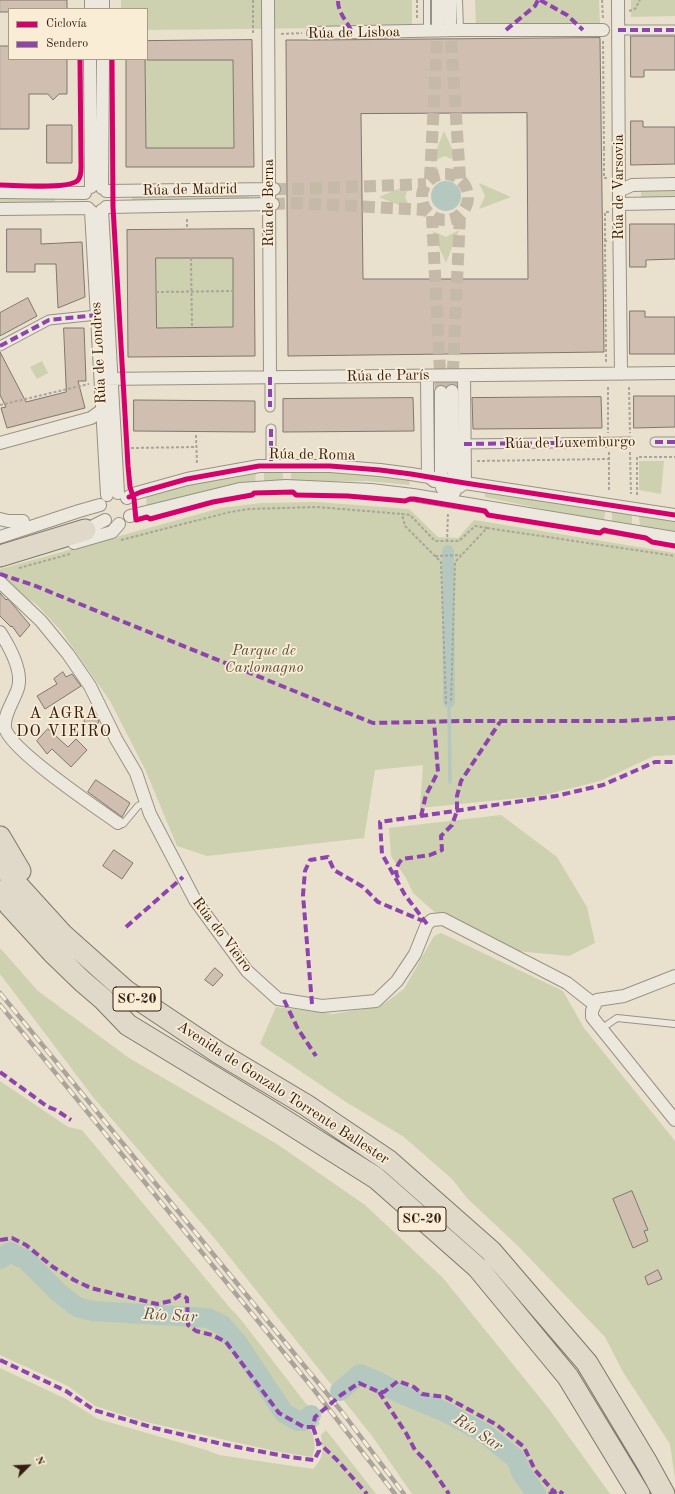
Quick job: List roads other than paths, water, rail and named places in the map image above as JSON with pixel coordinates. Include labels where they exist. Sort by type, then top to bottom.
[{"type":"highway","points":[[8,563],[87,526]]},
{"type":"highway","points":[[0,837],[26,881],[62,934]]},
{"type":"highway","name":"Avenida de Gonzalo Torrente Ballester","points":[[0,860],[13,880],[62,934],[126,991],[219,1054],[306,1105],[389,1161],[491,1251],[586,1363],[647,1463],[664,1494]]},
{"type":"highway","name":"Avenida de Gonzalo Torrente Ballester","points":[[0,891],[10,906],[53,953],[103,999],[128,1025],[262,1106],[376,1178],[478,1268],[568,1377],[639,1494]]},
{"type":"highway","points":[[0,914],[40,956],[88,1001],[104,1012],[128,1025]]},
{"type":"street","name":"Rúa de Berna","points":[[268,0],[271,189],[270,407]]},
{"type":"street","points":[[438,0],[438,24]]},
{"type":"street","points":[[450,0],[455,27]]},
{"type":"street","name":"Rúa de Varsovia","points":[[618,0],[621,374]]},
{"type":"street","name":"Rúa de Lisboa","points":[[313,33],[422,31],[455,27],[603,30]]},
{"type":"street","points":[[618,30],[675,30]]},
{"type":"street","name":"Rúa de Londres","points":[[90,60],[96,190]]},
{"type":"street","name":"Rúa de Londres","points":[[97,209],[84,201],[96,190],[102,60]]},
{"type":"street","points":[[619,191],[632,185],[675,184]]},
{"type":"street","name":"Rúa de Madrid","points":[[0,192],[271,189]]},
{"type":"street","name":"Rúa de Londres","points":[[96,190],[108,197],[97,209],[97,314],[106,379],[102,410],[113,498]]},
{"type":"street","points":[[619,204],[675,203]]},
{"type":"street","name":"Rúa de Madrid","points":[[0,209],[97,209],[271,204]]},
{"type":"street","name":"Rúa de Londres","points":[[97,209],[113,498]]},
{"type":"street","points":[[0,346],[49,320],[97,314]]},
{"type":"street","name":"Rúa de París","points":[[106,379],[675,373]]},
{"type":"street","points":[[452,486],[464,444],[464,375]]},
{"type":"street","points":[[427,376],[428,476]]},
{"type":"street","points":[[446,392],[453,471],[452,486]]},
{"type":"street","points":[[0,443],[91,418],[102,410]]},
{"type":"street","points":[[271,429],[271,466]]},
{"type":"street","name":"Rúa de Luxemburgo","points":[[464,444],[630,442]]},
{"type":"street","name":"Rúa de Luxemburgo","points":[[655,442],[675,442]]},
{"type":"street","name":"Rúa de Roma","points":[[0,546],[61,530],[87,526],[113,498],[187,479],[259,466],[330,466],[428,476],[452,486],[542,517]]},
{"type":"street","name":"Rúa de Roma","points":[[0,529],[54,512],[87,526],[112,532],[119,524],[127,520],[130,516],[240,489],[286,486],[358,489],[413,495],[675,538]]},
{"type":"street","name":"Rúa de Roma","points":[[358,489],[374,486],[452,486],[675,515]]},
{"type":"street","points":[[119,524],[114,524],[105,520],[100,511],[113,498],[132,507],[130,516]]},
{"type":"street","points":[[0,518],[8,521],[23,521]]},
{"type":"street","name":"Rúa de Roma","points":[[0,564],[87,526],[105,520]]},
{"type":"street","name":"Rúa de Roma","points":[[0,537],[87,526]]},
{"type":"street","name":"Rúa do Vieiro","points":[[0,582],[41,621],[68,654],[90,686],[116,739],[136,773],[150,814],[195,900],[247,971],[278,999],[322,1006],[376,1001],[397,982],[415,954],[427,924],[432,920],[443,919],[567,983],[595,1004]]},
{"type":"street","points":[[0,632],[8,644],[18,676],[18,687],[6,718],[5,728],[10,738],[29,758],[118,824]]},
{"type":"street","points":[[675,976],[624,996],[597,1000],[592,1011],[592,1017],[601,1029],[675,1120]]},
{"type":"lane","points":[[422,31],[427,0]]},
{"type":"lane","points":[[455,27],[459,0]]},
{"type":"lane","points":[[118,824],[123,824],[138,806],[146,802]]},
{"type":"lane","points":[[601,1029],[617,1018],[675,1024]]},
{"type":"waterway","points":[[448,551],[449,702]]},
{"type":"waterway","points":[[449,702],[450,782]]},
{"type":"waterway","name":"Río Sar","points":[[0,1259],[10,1252],[26,1260],[58,1292],[77,1307],[93,1311],[208,1318],[221,1324],[237,1342],[284,1413],[298,1421],[304,1421],[311,1415]]},
{"type":"waterway","name":"Río Sar","points":[[340,1391],[360,1374],[397,1392],[445,1412],[484,1433],[516,1459],[521,1472],[536,1494]]},
{"type":"tunnel","points":[[450,23],[460,179]]},
{"type":"tunnel","points":[[430,179],[438,24]]},
{"type":"tunnel","points":[[440,174],[450,174],[458,178],[464,184],[468,192],[468,197],[468,202],[464,210],[458,216],[450,220],[440,220],[432,216],[426,210],[422,202],[422,192],[426,184],[432,178],[440,174]]},
{"type":"tunnel","points":[[274,189],[426,184]]},
{"type":"tunnel","points":[[273,204],[296,203],[427,210]]},
{"type":"tunnel","points":[[452,391],[460,215]]},
{"type":"tunnel","points":[[432,216],[441,392]]},
{"type":"railway","points":[[0,993],[342,1412],[404,1494]]},
{"type":"railway","points":[[0,1005],[311,1386],[395,1494]]},
{"type":"district","name":"A AGRA DO VIEIRO","points":[[64,723]]},
{"type":"park label","name":"Parque de Carlomagno","points":[[264,660]]}]
